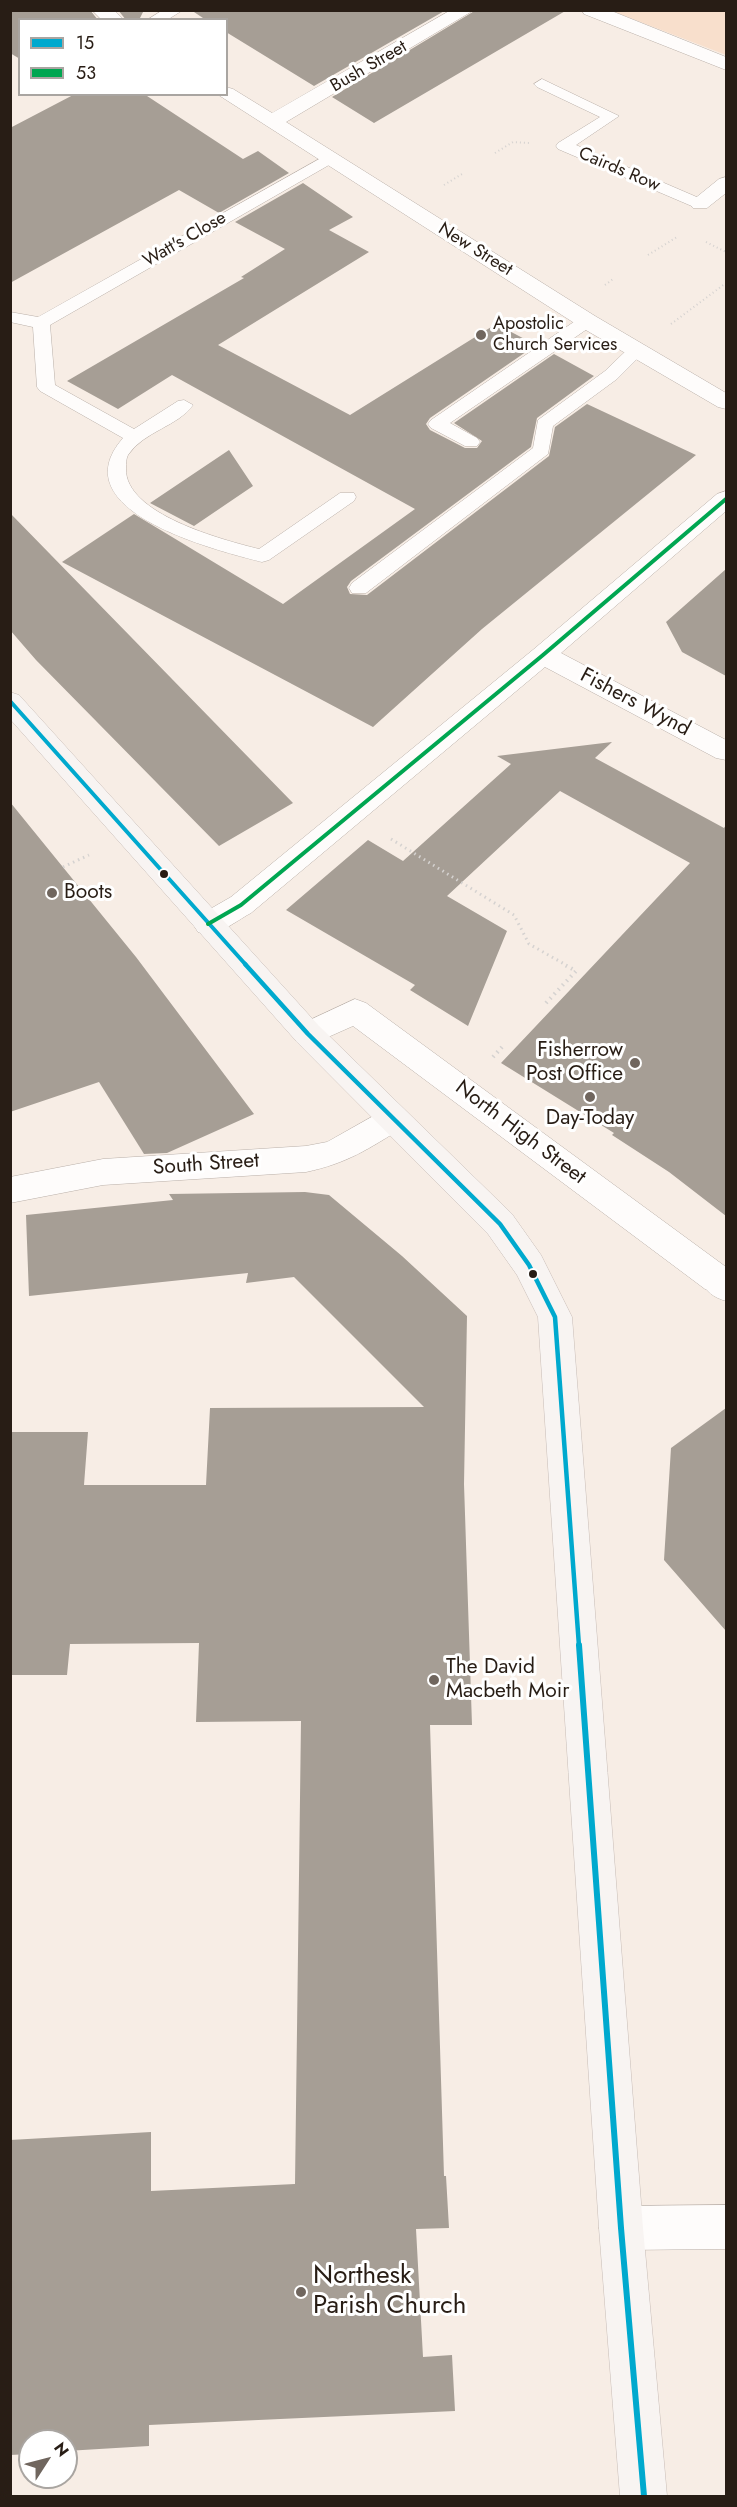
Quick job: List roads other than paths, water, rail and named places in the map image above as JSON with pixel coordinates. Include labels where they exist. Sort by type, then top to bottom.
[{"type":"main road","points":[[10,700],[308,1034],[500,1224],[529,1265],[555,1317],[621,2228],[644,2496]]},
{"type":"street","name":"Bush Street","points":[[272,121],[294,111],[465,10]]},
{"type":"street","points":[[591,10],[726,64]]},
{"type":"street","name":"New Street","points":[[228,94],[587,321],[726,402]]},
{"type":"street","name":"Cairds Row","points":[[700,204],[726,183]]},
{"type":"street","points":[[208,924],[241,905],[351,815],[726,499]]},
{"type":"street","name":"Fishers Wynd","points":[[543,655],[726,751]]},
{"type":"street","name":"North High Street","points":[[308,1034],[356,1011],[722,1283]]},
{"type":"street","name":"South Street","points":[[10,1190],[103,1172],[306,1159],[334,1153],[393,1118]]},
{"type":"street","points":[[621,2228],[726,2227]]},
{"type":"lane","points":[[158,18],[176,10]]},
{"type":"lane","name":"Cairds Row","points":[[542,84],[611,116],[564,146],[700,204]]},
{"type":"lane","name":"Watt's Close","points":[[41,323],[330,158]]},
{"type":"lane","points":[[10,317],[41,323],[46,387],[134,437]]},
{"type":"lane","points":[[471,442],[437,424],[587,321]]},
{"type":"lane","points":[[359,588],[542,450],[544,424],[611,375],[637,350]]},
{"type":"lane","points":[[184,405],[134,437],[117,459],[117,480],[121,491],[165,525],[212,544],[262,556],[346,497]]},
{"type":"place","name":"Apostolic Church Services","points":[[481,335]]},
{"type":"place","name":"Boots","points":[[52,893]]},
{"type":"place","name":"Fisherrow Post Office","points":[[635,1063]]},
{"type":"place","name":"Day-Today","points":[[590,1097]]},
{"type":"place","name":"The David Macbeth Moir","points":[[434,1680]]},
{"type":"place","name":"Northesk Parish Church","points":[[301,2292]]}]
